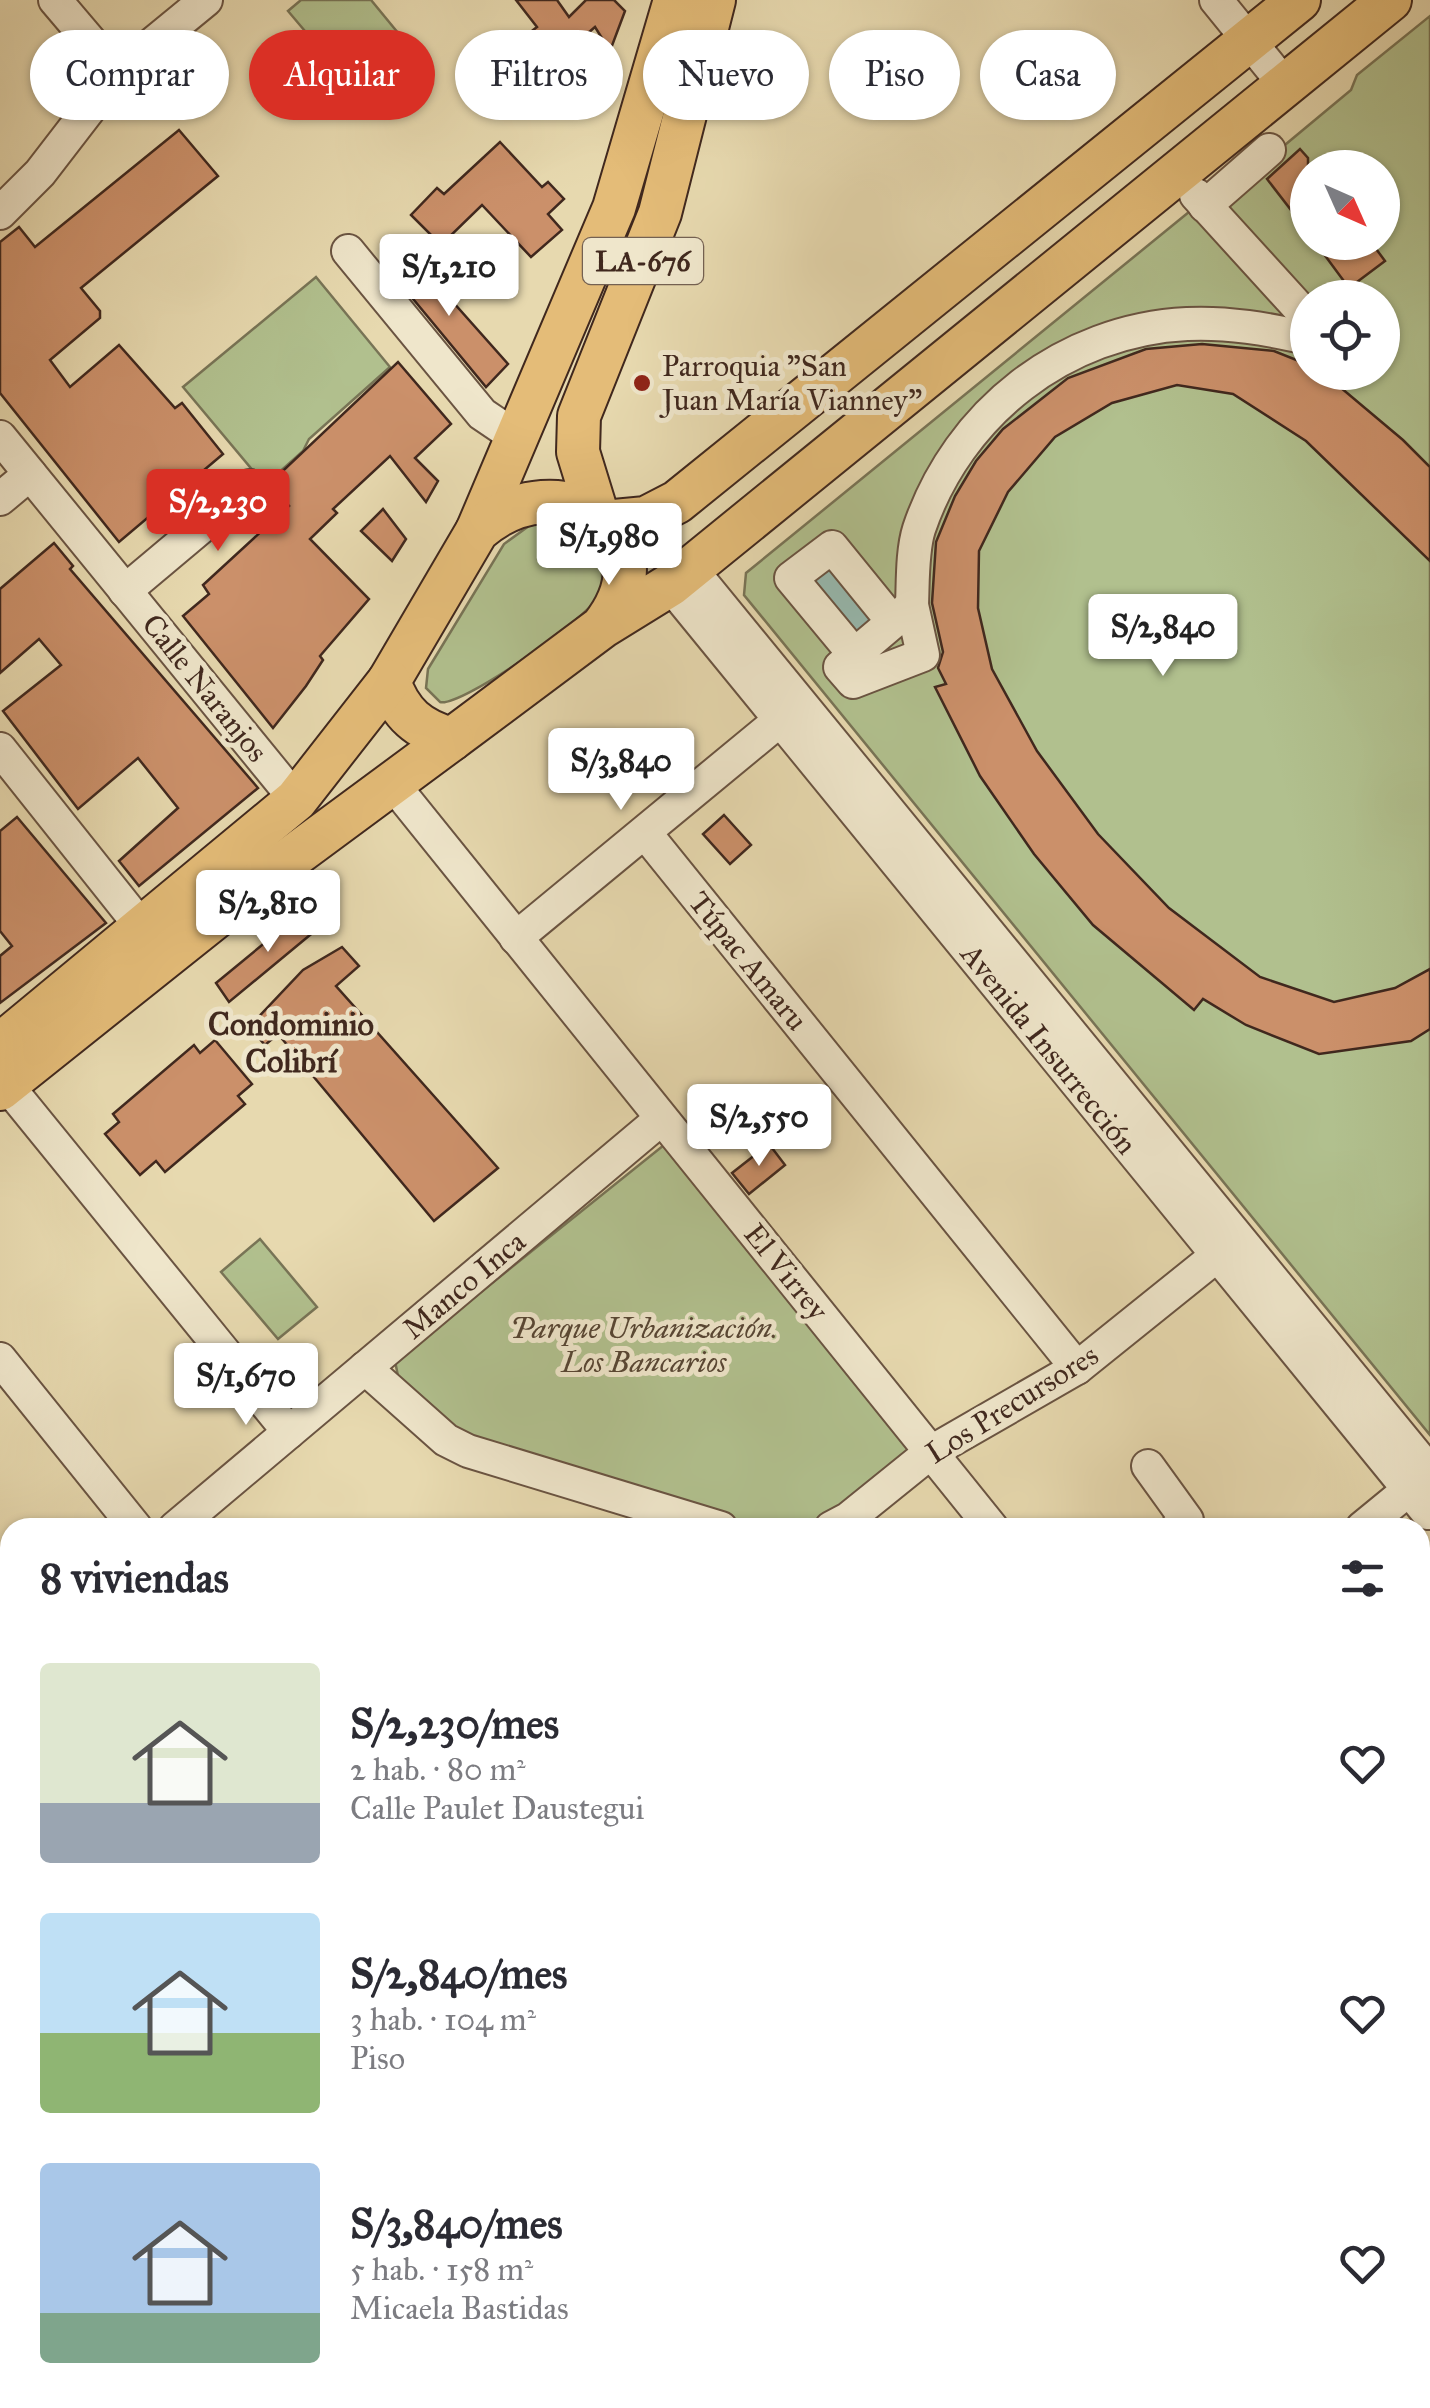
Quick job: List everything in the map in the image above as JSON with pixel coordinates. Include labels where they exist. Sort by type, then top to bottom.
[{"type":"main road","name":"LA-676","points":[[2,1073],[144,930],[296,800],[388,681],[477,531],[614,208],[675,0]]},
{"type":"main road","name":"LA-676","points":[[2,1073],[602,627],[616,609],[624,575],[618,541],[601,520],[578,452],[579,416],[660,214],[714,0]]},
{"type":"main road","points":[[601,520],[646,518],[677,502],[1299,0]]},
{"type":"main road","points":[[602,627],[680,576],[1390,0]]},
{"type":"main road","name":"LA-676","points":[[477,531],[497,513],[522,502],[561,502],[601,520]]},
{"type":"main road","points":[[646,518],[643,576],[656,586],[680,576]]},
{"type":"main road","points":[[388,681],[405,714],[418,726],[452,739]]},
{"type":"street","points":[[55,0],[80,30]]},
{"type":"street","points":[[169,30],[206,0]]},
{"type":"street","points":[[1216,0],[1285,85]]},
{"type":"street","points":[[0,213],[40,173],[81,120]]},
{"type":"street","points":[[1269,150],[1200,200],[1290,298]]},
{"type":"street","points":[[348,251],[482,414],[516,438]]},
{"type":"street","points":[[854,654],[791,578],[832,547],[902,614],[923,656],[853,682],[840,667],[902,614],[918,531],[954,459],[986,413],[1027,378],[1103,339],[1182,324],[1234,324],[1290,342]]},
{"type":"street","name":"Calle Naranjos","points":[[0,437],[296,800]]},
{"type":"street","points":[[0,499],[30,474]]},
{"type":"street","points":[[125,591],[250,486]]},
{"type":"street","name":"Avenida Insurrección","points":[[680,576],[1424,1494]]},
{"type":"street","points":[[516,938],[792,711]]},
{"type":"street","points":[[0,749],[144,930]]},
{"type":"street","name":"El Virrey","points":[[392,784],[984,1518]]},
{"type":"street","name":"Túpac Amaru","points":[[646,834],[1077,1368]]},
{"type":"street","points":[[2,1073],[289,1432]]},
{"type":"street","name":"Manco Inca","points":[[187,1518],[661,1119]]},
{"type":"street","name":"Los Precursores","points":[[844,1518],[931,1452],[1077,1368],[1227,1248]]},
{"type":"street","points":[[0,1359],[128,1518]]},
{"type":"street","points":[[365,1368],[446,1440],[468,1451],[688,1518]]},
{"type":"street","points":[[1148,1466],[1178,1518]]},
{"type":"street","points":[[1380,1518],[1424,1494]]},
{"type":"green space","points":[[301,0],[371,0],[396,30],[304,30],[288,11]]},
{"type":"green space","points":[[1430,16],[1430,1435],[744,595],[746,573],[1254,159],[1274,154],[1351,90],[1357,75]]},
{"type":"green space","points":[[316,277],[390,367],[309,439],[303,451],[265,485],[183,387]]},
{"type":"green space","points":[[533,523],[567,526],[587,540],[601,566],[597,598],[570,624],[495,678],[440,702],[426,688],[428,669],[504,544]]},
{"type":"green space","name":"Parque Urbanización. Los Bancarios","points":[[664,1145],[915,1451],[830,1518],[730,1518],[467,1441],[399,1381],[395,1361]]},
{"type":"green space","points":[[260,1239],[317,1307],[278,1339],[221,1272]]},
{"type":"water","points":[[833,557],[884,622],[852,647],[801,582]]},
{"type":"building","points":[[516,0],[557,0],[569,17],[586,0],[614,0],[625,11],[618,30],[533,30],[537,27]]},
{"type":"building","points":[[179,130],[218,176],[81,288],[100,311],[100,318],[50,360],[70,387],[119,345],[175,408],[182,403],[223,454],[119,542],[0,393],[0,242],[19,227],[35,247]]},
{"type":"building","points":[[500,142],[542,187],[548,182],[564,199],[548,214],[562,230],[531,257],[482,205],[441,245],[411,215],[437,188],[444,194]]},
{"type":"building","points":[[1290,158],[1290,209],[1267,179]]},
{"type":"building","points":[[415,252],[432,273],[429,275],[508,364],[486,387],[390,271]]},
{"type":"building","points":[[1328,260],[1385,261],[1360,280],[1343,280]]},
{"type":"building","points":[[1202,344],[1274,351],[1290,357],[1290,390],[1344,390],[1430,467],[1430,561],[1306,441],[1233,394],[1177,385],[1112,403],[1055,437],[1008,492],[979,551],[978,608],[992,669],[1037,751],[1098,834],[1169,908],[1260,977],[1334,1002],[1395,988],[1430,969],[1430,1029],[1411,1041],[1319,1054],[1246,1025],[1203,999],[1194,1010],[1093,925],[1034,854],[980,776],[935,687],[946,684],[938,668],[943,652],[932,603],[936,542],[955,496],[976,461],[1003,429],[1068,378],[1146,349]]},
{"type":"building","points":[[398,362],[451,424],[415,458],[438,481],[426,502],[390,456],[333,509],[337,513],[310,539],[369,599],[320,656],[323,660],[273,728],[183,616],[209,594],[203,585],[289,506],[270,483]]},
{"type":"building","points":[[383,509],[406,539],[392,561],[361,531]]},
{"type":"building","points":[[54,543],[73,566],[70,569],[258,788],[139,886],[119,861],[178,808],[138,758],[78,809],[3,711],[61,665],[39,639],[0,673],[0,589]]},
{"type":"building","points":[[724,815],[751,845],[730,864],[703,834]]},
{"type":"building","points":[[17,817],[106,923],[0,1003],[0,956],[12,946],[0,931],[0,831]]},
{"type":"building","points":[[307,908],[322,925],[229,1002],[216,983]]},
{"type":"building","points":[[342,947],[359,966],[336,986],[498,1168],[434,1221],[278,1034],[265,1045],[249,1027],[303,970]]},
{"type":"building","points":[[215,1040],[252,1084],[238,1096],[245,1104],[165,1172],[156,1161],[140,1175],[105,1134],[119,1122],[113,1114],[194,1045],[200,1053]]},
{"type":"building","points":[[769,1144],[785,1165],[749,1194],[732,1173]]},
{"type":"place","name":"Parroquia \"San Juan María Vianney\"","points":[[642,383]]},
{"type":"district","name":"Condominio Colibrí","points":[[291,1042]]}]
